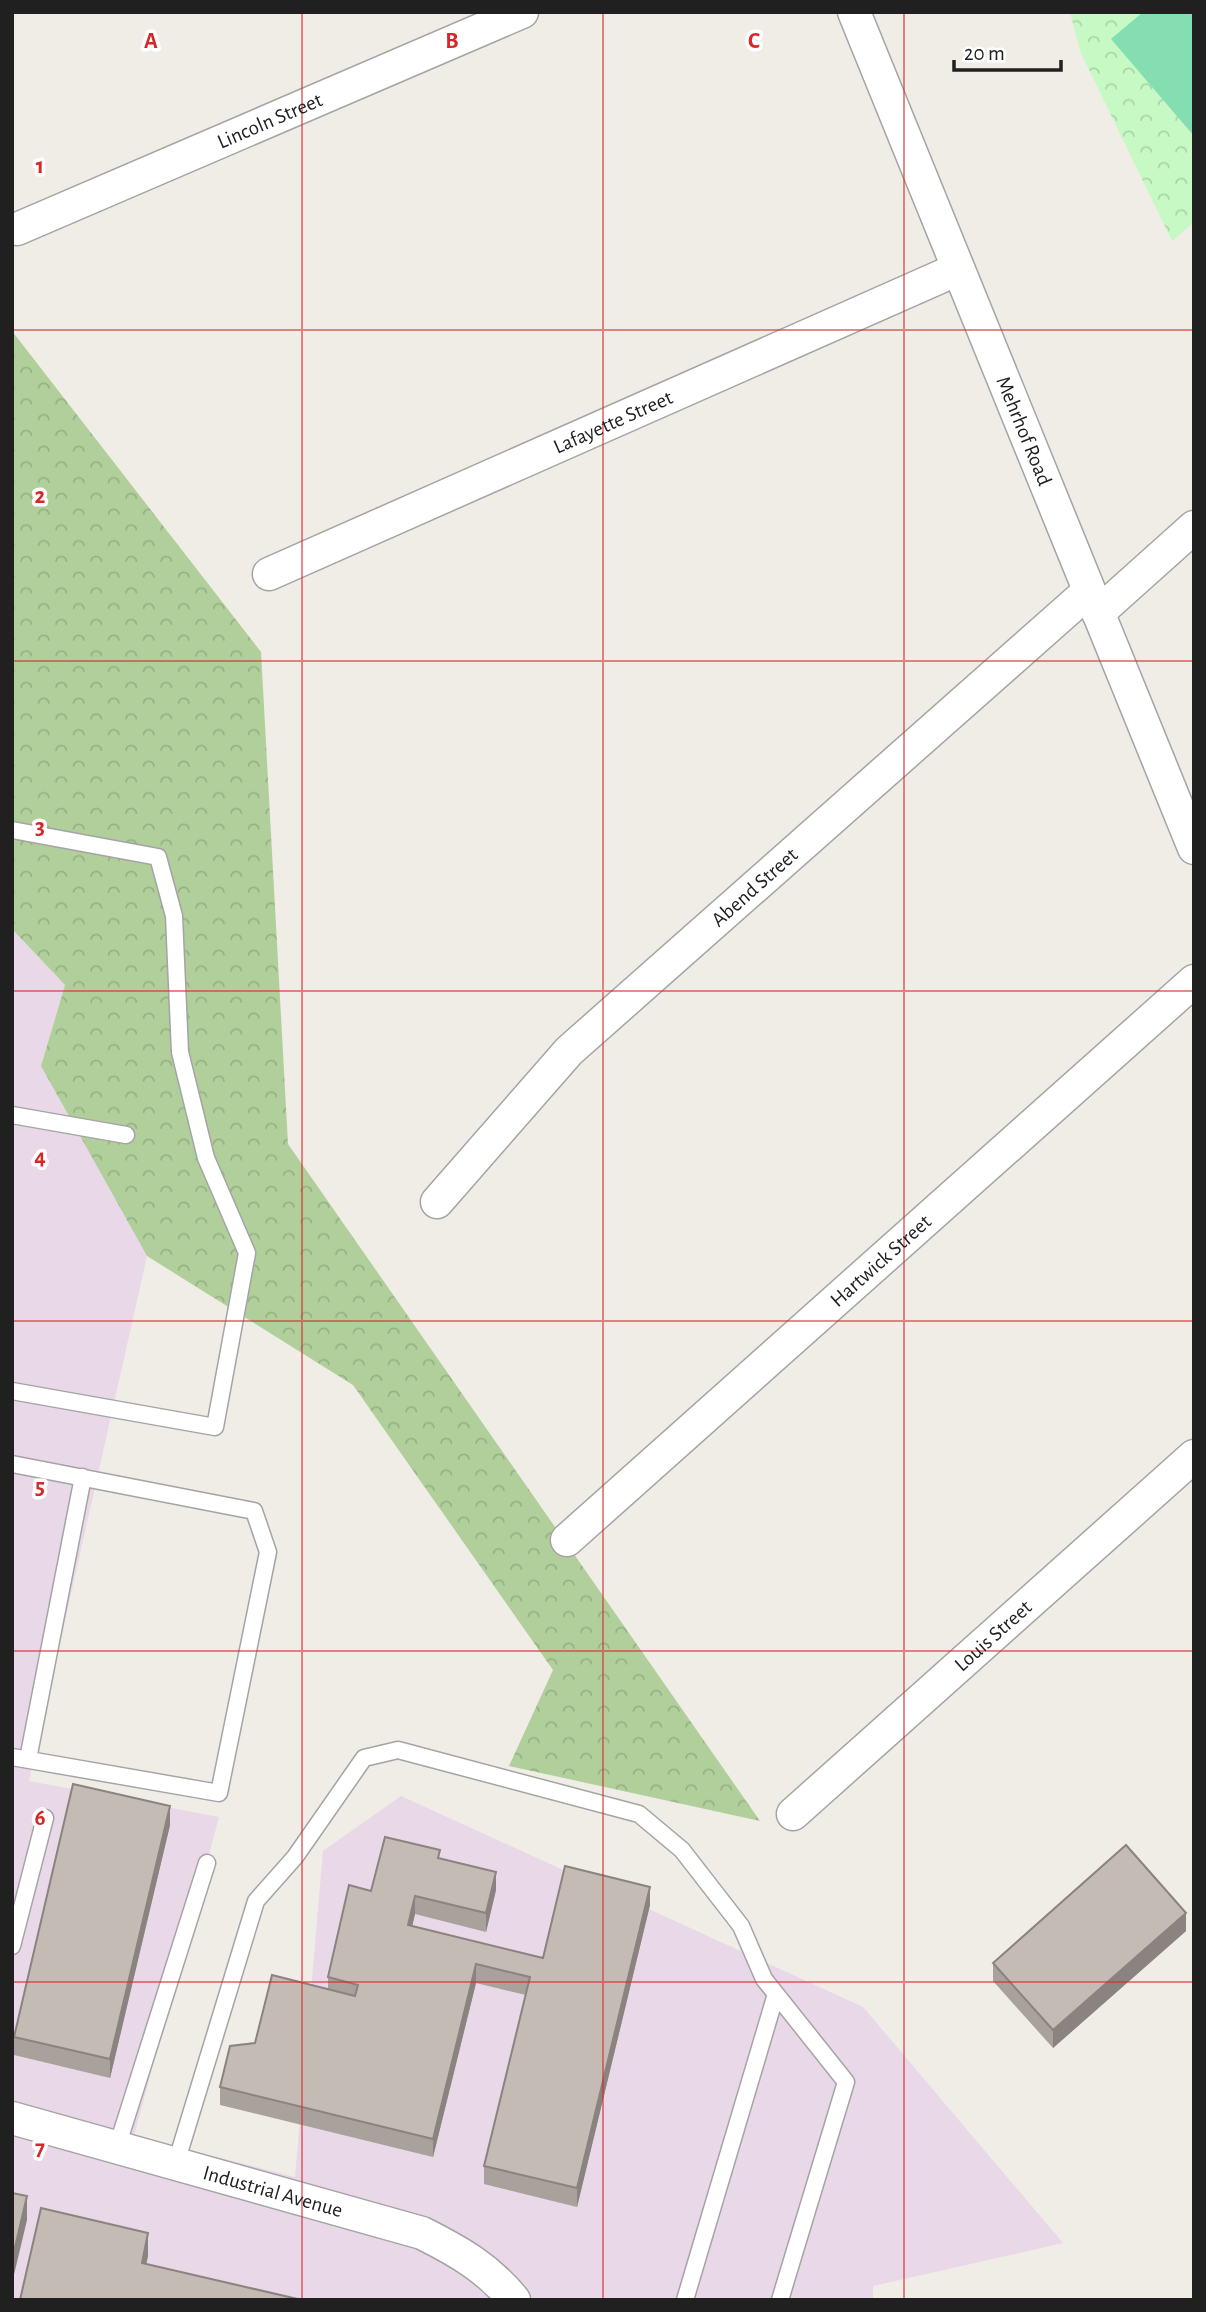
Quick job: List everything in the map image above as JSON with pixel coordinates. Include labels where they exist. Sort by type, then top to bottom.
[{"type":"street","name":"Lincoln Street","points":[[17,229],[522,12]]},
{"type":"street","name":"Mehrhof Road","points":[[854,12],[1194,848]]},
{"type":"street","name":"Lafayette Street","points":[[269,574],[958,269]]},
{"type":"street","name":"Abend Street","points":[[437,1202],[569,1051],[1094,602],[1194,527]]},
{"type":"street","name":"Hartwick Street","points":[[567,1540],[1194,981]]},
{"type":"street","name":"Louis Street","points":[[793,1814],[1194,1456]]},
{"type":"street","name":"Industrial Avenue","points":[[12,2118],[422,2232],[466,2255],[499,2282],[514,2300]]},
{"type":"lane","points":[[12,830],[158,857],[174,916],[180,1052],[206,1158],[247,1253],[215,1427],[12,1391]]},
{"type":"lane","points":[[12,1115],[126,1135]]},
{"type":"lane","points":[[12,1464],[83,1477],[254,1511],[268,1552],[219,1793],[20,1758],[83,1477]]},
{"type":"lane","points":[[176,2163],[256,1901],[295,1857],[364,1758],[398,1750],[639,1814],[682,1850],[741,1926],[764,1979],[846,2082],[780,2300]]},
{"type":"lane","points":[[12,1946],[45,1818]]},
{"type":"lane","points":[[117,2147],[207,1863]]},
{"type":"lane","points":[[685,2300],[776,1994]]},
{"type":"shaded area","points":[[12,929],[65,985],[41,1066],[147,1256],[29,1781],[219,1817],[134,2136],[295,2177],[323,1851],[401,1796],[863,2007],[1063,2243],[873,2286],[873,2300],[12,2300]]},
{"type":"green space","points":[[1070,12],[1194,12],[1194,222],[1172,241],[1080,51]]},
{"type":"green space","points":[[1143,12],[1194,12],[1194,136],[1111,39]]},
{"type":"green space","points":[[12,331],[261,652],[288,1144],[760,1821],[509,1766],[553,1670],[353,1385],[147,1256],[41,1066],[65,985],[12,929]]},
{"type":"building","points":[[73,1784],[170,1806],[110,2059],[14,2037]]},
{"type":"building","points":[[385,1837],[440,1850],[438,1858],[496,1872],[486,1913],[415,1896],[408,1925],[543,1958],[565,1866],[650,1887],[577,2188],[484,2166],[530,1977],[476,1964],[433,2139],[220,2087],[230,2046],[255,2043],[272,1975],[355,1996],[358,1985],[328,1977],[349,1885],[371,1891]]},
{"type":"building","points":[[1126,1845],[1186,1913],[1053,2030],[993,1963]]},
{"type":"building","points":[[12,2193],[27,2196],[12,2260]]},
{"type":"building","points":[[41,2208],[148,2233],[142,2263],[302,2300],[20,2300]]}]
